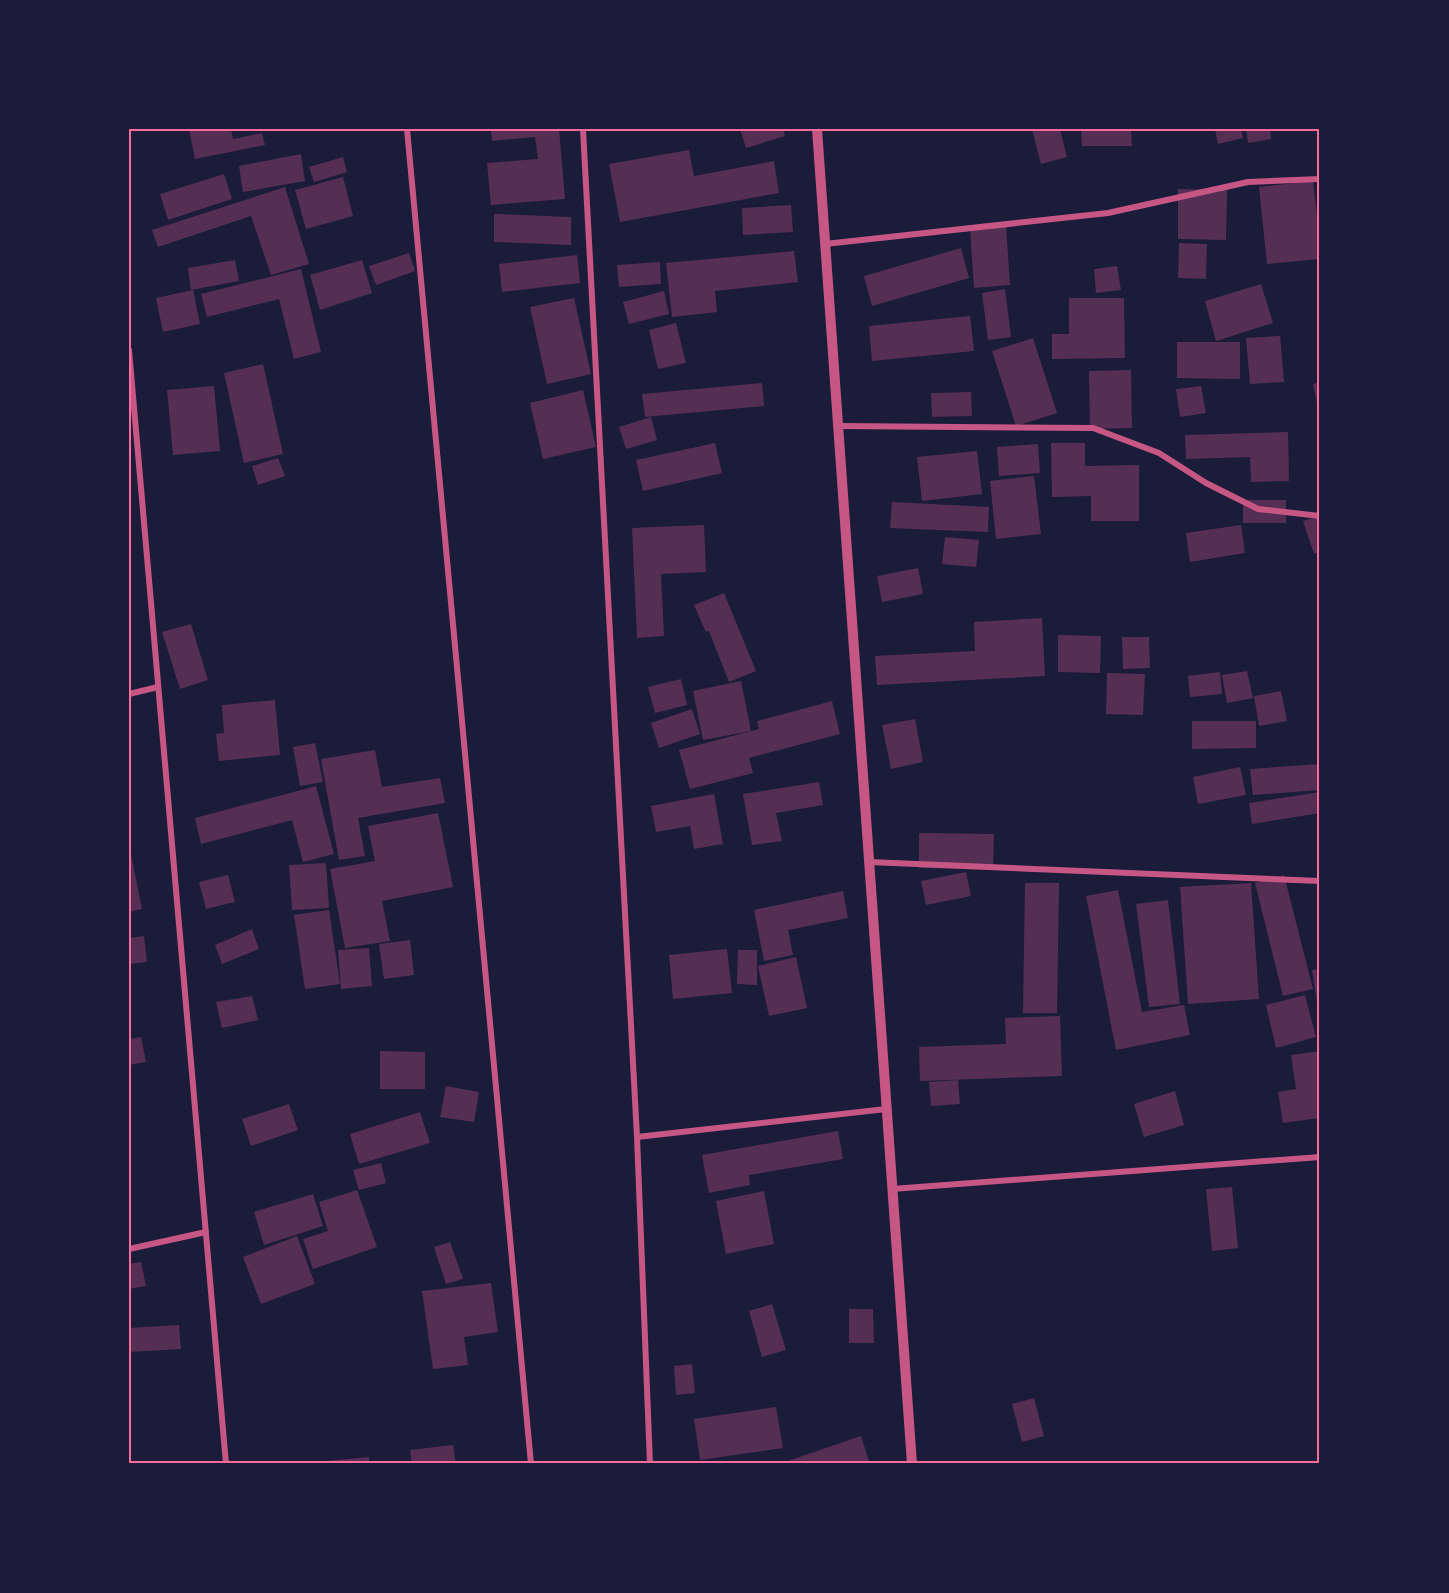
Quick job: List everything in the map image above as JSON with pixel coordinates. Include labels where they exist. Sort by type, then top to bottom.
[{"type":"street","points":[[407,129],[531,1464]]},
{"type":"street","points":[[583,129],[637,1137],[650,1464]]},
{"type":"street","points":[[817,129],[912,1464]]},
{"type":"street","points":[[825,244],[1108,213],[1248,182],[1320,179]]},
{"type":"street","points":[[129,350],[226,1464]]},
{"type":"street","points":[[838,426],[1093,428],[1159,453],[1206,483],[1258,509],[1320,516]]},
{"type":"street","points":[[129,694],[158,687]]},
{"type":"street","points":[[868,862],[1320,881]]},
{"type":"street","points":[[637,1137],[886,1109]]},
{"type":"street","points":[[892,1189],[1320,1157]]},
{"type":"street","points":[[129,1250],[206,1232]]},
{"type":"building","points":[[189,129],[231,129],[233,139],[262,133],[265,145],[195,159]]},
{"type":"building","points":[[491,129],[559,129],[565,199],[491,205],[487,163],[538,159],[535,137],[492,141]]},
{"type":"building","points":[[740,129],[783,129],[785,136],[746,148]]},
{"type":"building","points":[[1032,129],[1060,129],[1067,157],[1041,164]]},
{"type":"building","points":[[1081,129],[1131,129],[1132,146],[1082,146]]},
{"type":"building","points":[[1215,129],[1241,129],[1243,138],[1218,144]]},
{"type":"building","points":[[1246,129],[1270,129],[1271,139],[1248,143]]},
{"type":"building","points":[[689,150],[694,176],[774,161],[779,193],[620,222],[609,164]]},
{"type":"building","points":[[301,154],[305,181],[243,192],[239,166]]},
{"type":"building","points":[[343,157],[347,172],[314,182],[309,167]]},
{"type":"building","points":[[224,174],[232,199],[168,220],[160,194]]},
{"type":"building","points":[[343,177],[353,216],[306,229],[295,190]]},
{"type":"building","points":[[1313,181],[1320,259],[1267,264],[1259,187]]},
{"type":"building","points":[[285,187],[309,264],[271,275],[251,216],[158,247],[152,230]]},
{"type":"building","points":[[1178,189],[1227,190],[1226,240],[1178,239]]},
{"type":"building","points":[[791,205],[793,232],[743,235],[742,208]]},
{"type":"building","points":[[494,214],[571,217],[571,245],[494,242]]},
{"type":"building","points":[[1006,225],[1010,285],[974,288],[970,228]]},
{"type":"building","points":[[1179,243],[1207,244],[1206,279],[1178,278]]},
{"type":"building","points":[[961,248],[969,278],[872,306],[864,276]]},
{"type":"building","points":[[794,251],[798,282],[715,291],[717,312],[672,317],[666,263]]},
{"type":"building","points":[[409,253],[415,271],[376,285],[369,266]]},
{"type":"building","points":[[577,255],[580,283],[502,292],[499,264]]},
{"type":"building","points":[[235,260],[239,281],[191,290],[188,268]]},
{"type":"building","points":[[362,260],[372,293],[320,310],[310,275]]},
{"type":"building","points":[[660,262],[661,284],[619,287],[617,265]]},
{"type":"building","points":[[1117,266],[1121,290],[1096,293],[1094,269]]},
{"type":"building","points":[[301,269],[321,352],[294,359],[279,299],[207,317],[201,294]]},
{"type":"building","points":[[1261,284],[1273,323],[1216,341],[1205,301]]},
{"type":"building","points":[[1005,289],[1011,337],[988,340],[982,293]]},
{"type":"building","points":[[193,290],[200,324],[163,332],[156,298]]},
{"type":"building","points":[[664,291],[669,314],[629,324],[623,302]]},
{"type":"building","points":[[574,298],[591,374],[547,384],[530,307]]},
{"type":"building","points":[[1069,298],[1124,298],[1125,358],[1052,359],[1052,334],[1069,334]]},
{"type":"building","points":[[970,316],[974,351],[872,361],[869,326]]},
{"type":"building","points":[[676,323],[686,363],[658,369],[649,330]]},
{"type":"building","points":[[1280,336],[1284,382],[1250,384],[1246,338]]},
{"type":"building","points":[[1033,338],[1057,413],[1016,426],[992,351]]},
{"type":"building","points":[[1177,342],[1240,342],[1240,379],[1177,378]]},
{"type":"building","points":[[263,364],[283,454],[244,463],[224,373]]},
{"type":"building","points":[[1131,370],[1132,428],[1090,429],[1089,371]]},
{"type":"building","points":[[1320,382],[1320,413],[1319,413],[1313,384]]},
{"type":"building","points":[[762,383],[764,406],[645,417],[642,394]]},
{"type":"building","points":[[214,386],[220,451],[173,455],[167,390]]},
{"type":"building","points":[[1201,386],[1206,413],[1180,417],[1176,389]]},
{"type":"building","points":[[583,390],[596,447],[543,459],[530,403]]},
{"type":"building","points":[[971,392],[972,416],[932,417],[931,393]]},
{"type":"building","points":[[651,417],[657,440],[626,449],[619,427]]},
{"type":"building","points":[[1288,432],[1289,481],[1251,482],[1250,457],[1186,459],[1185,435]]},
{"type":"building","points":[[715,443],[722,473],[643,491],[636,460]]},
{"type":"building","points":[[1051,443],[1085,443],[1085,466],[1139,465],[1139,521],[1091,521],[1091,496],[1052,497]]},
{"type":"building","points":[[1038,444],[1040,473],[999,476],[997,447]]},
{"type":"building","points":[[977,451],[982,494],[922,501],[917,457]]},
{"type":"building","points":[[278,458],[285,476],[258,485],[252,466]]},
{"type":"building","points":[[1034,476],[1041,534],[996,539],[990,481]]},
{"type":"building","points":[[1243,500],[1286,500],[1286,523],[1243,523]]},
{"type":"building","points":[[892,502],[989,507],[988,532],[890,528]]},
{"type":"building","points":[[1320,516],[1320,551],[1314,554],[1303,521]]},
{"type":"building","points":[[704,525],[706,572],[661,574],[664,636],[637,638],[632,528]]},
{"type":"building","points":[[1241,525],[1245,553],[1190,562],[1186,533]]},
{"type":"building","points":[[945,537],[979,540],[976,567],[942,564]]},
{"type":"building","points":[[918,568],[923,594],[882,602],[877,576]]},
{"type":"building","points":[[724,593],[756,671],[729,682],[709,631],[706,632],[694,605]]},
{"type":"building","points":[[1042,618],[1045,676],[877,685],[875,656],[975,651],[974,622]]},
{"type":"building","points":[[191,624],[208,680],[180,689],[162,632]]},
{"type":"building","points":[[1058,635],[1101,636],[1100,673],[1058,672]]},
{"type":"building","points":[[1122,637],[1149,637],[1150,668],[1123,669]]},
{"type":"building","points":[[1247,671],[1253,698],[1227,703],[1222,675]]},
{"type":"building","points":[[1220,672],[1222,694],[1190,697],[1188,676]]},
{"type":"building","points":[[1107,673],[1145,674],[1143,715],[1106,714]]},
{"type":"building","points":[[681,679],[687,705],[655,713],[648,687]]},
{"type":"building","points":[[741,681],[751,731],[703,740],[693,691]]},
{"type":"building","points":[[1281,691],[1287,721],[1259,726],[1254,696]]},
{"type":"building","points":[[275,700],[280,755],[219,761],[216,734],[224,733],[222,705]]},
{"type":"building","points":[[832,701],[840,734],[749,758],[753,773],[690,789],[679,750],[759,729],[757,721]]},
{"type":"building","points":[[692,709],[700,734],[659,748],[651,723]]},
{"type":"building","points":[[915,719],[923,762],[891,769],[882,725]]},
{"type":"building","points":[[1192,721],[1256,721],[1256,748],[1192,749]]},
{"type":"building","points":[[315,743],[323,782],[300,786],[293,747]]},
{"type":"building","points":[[375,750],[382,787],[440,778],[445,803],[358,818],[365,856],[339,860],[321,759]]},
{"type":"building","points":[[1320,764],[1320,790],[1253,795],[1250,769]]},
{"type":"building","points":[[1240,767],[1246,795],[1198,804],[1193,777]]},
{"type":"building","points":[[819,782],[823,805],[776,813],[782,841],[752,845],[743,794]]},
{"type":"building","points":[[316,786],[334,854],[303,862],[292,820],[201,844],[195,818]]},
{"type":"building","points":[[1320,792],[1320,813],[1252,824],[1249,803]]},
{"type":"building","points":[[714,794],[723,844],[694,849],[690,826],[656,832],[651,806]]},
{"type":"building","points":[[438,813],[453,887],[382,901],[390,941],[345,948],[330,869],[375,861],[368,826]]},
{"type":"building","points":[[919,833],[994,834],[993,869],[919,868]]},
{"type":"building","points":[[129,854],[131,854],[142,909],[129,912]]},
{"type":"building","points":[[326,863],[329,908],[292,910],[289,865]]},
{"type":"building","points":[[966,872],[971,896],[926,905],[921,881]]},
{"type":"building","points":[[228,875],[235,902],[206,909],[199,882]]},
{"type":"building","points":[[1284,875],[1313,989],[1283,996],[1255,883]]},
{"type":"building","points":[[1025,883],[1059,883],[1057,1013],[1023,1013]]},
{"type":"building","points":[[1251,883],[1259,999],[1188,1004],[1180,887]]},
{"type":"building","points":[[1118,890],[1142,1012],[1184,1005],[1190,1035],[1116,1050],[1086,896]]},
{"type":"building","points":[[843,891],[848,918],[788,930],[793,955],[764,961],[754,910]]},
{"type":"building","points":[[1168,900],[1180,1004],[1149,1007],[1136,904]]},
{"type":"building","points":[[329,910],[340,984],[305,989],[294,915]]},
{"type":"building","points":[[252,929],[259,949],[222,964],[215,945]]},
{"type":"building","points":[[144,936],[147,962],[129,964],[129,938]]},
{"type":"building","points":[[410,940],[414,975],[384,979],[379,944]]},
{"type":"building","points":[[369,948],[372,986],[341,989],[338,950]]},
{"type":"building","points":[[727,949],[732,993],[673,999],[669,955]]},
{"type":"building","points":[[738,950],[757,950],[757,985],[737,984]]},
{"type":"building","points":[[796,957],[807,1008],[769,1016],[758,966]]},
{"type":"building","points":[[1320,969],[1320,1016],[1319,1016],[1312,970]]},
{"type":"building","points":[[1305,995],[1316,1037],[1276,1048],[1266,1005]]},
{"type":"building","points":[[252,996],[258,1020],[222,1028],[216,1002]]},
{"type":"building","points":[[1060,1016],[1062,1076],[920,1081],[919,1047],[1006,1044],[1005,1018]]},
{"type":"building","points":[[141,1037],[146,1062],[129,1065],[129,1039]]},
{"type":"building","points":[[380,1051],[425,1052],[425,1089],[380,1089]]},
{"type":"building","points":[[1320,1051],[1320,1118],[1283,1123],[1278,1092],[1296,1089],[1291,1055]]},
{"type":"building","points":[[958,1080],[960,1104],[931,1106],[929,1082]]},
{"type":"building","points":[[446,1086],[479,1092],[474,1122],[440,1117]]},
{"type":"building","points":[[1175,1091],[1184,1125],[1144,1137],[1134,1104]]},
{"type":"building","points":[[289,1104],[298,1130],[251,1146],[242,1119]]},
{"type":"building","points":[[420,1112],[430,1143],[359,1164],[350,1134]]},
{"type":"building","points":[[838,1131],[843,1159],[749,1175],[750,1185],[709,1193],[702,1155]]},
{"type":"building","points":[[381,1163],[386,1183],[359,1190],[353,1170]]},
{"type":"building","points":[[1232,1187],[1238,1248],[1212,1251],[1206,1189]]},
{"type":"building","points":[[357,1190],[377,1247],[313,1269],[303,1239],[328,1231],[319,1202]]},
{"type":"building","points":[[764,1191],[774,1244],[726,1254],[716,1201]]},
{"type":"building","points":[[313,1194],[323,1226],[264,1245],[254,1212]]},
{"type":"building","points":[[297,1236],[315,1284],[261,1304],[243,1257]]},
{"type":"building","points":[[450,1242],[463,1279],[446,1284],[434,1247]]},
{"type":"building","points":[[141,1262],[146,1286],[129,1289],[129,1264]]},
{"type":"building","points":[[491,1283],[498,1332],[464,1337],[468,1365],[433,1369],[422,1291]]},
{"type":"building","points":[[772,1304],[786,1350],[762,1357],[749,1311]]},
{"type":"building","points":[[849,1309],[873,1309],[874,1343],[849,1343]]},
{"type":"building","points":[[179,1325],[181,1349],[129,1352],[129,1328]]},
{"type":"building","points":[[692,1364],[695,1393],[676,1395],[674,1366]]},
{"type":"building","points":[[1034,1398],[1044,1436],[1022,1442],[1012,1404]]},
{"type":"building","points":[[776,1407],[783,1448],[700,1460],[694,1419]]},
{"type":"building","points":[[861,1436],[870,1464],[779,1464]]},
{"type":"building","points":[[453,1445],[456,1464],[412,1464],[410,1450]]},
{"type":"building","points":[[369,1457],[369,1464],[316,1464],[315,1462]]}]
